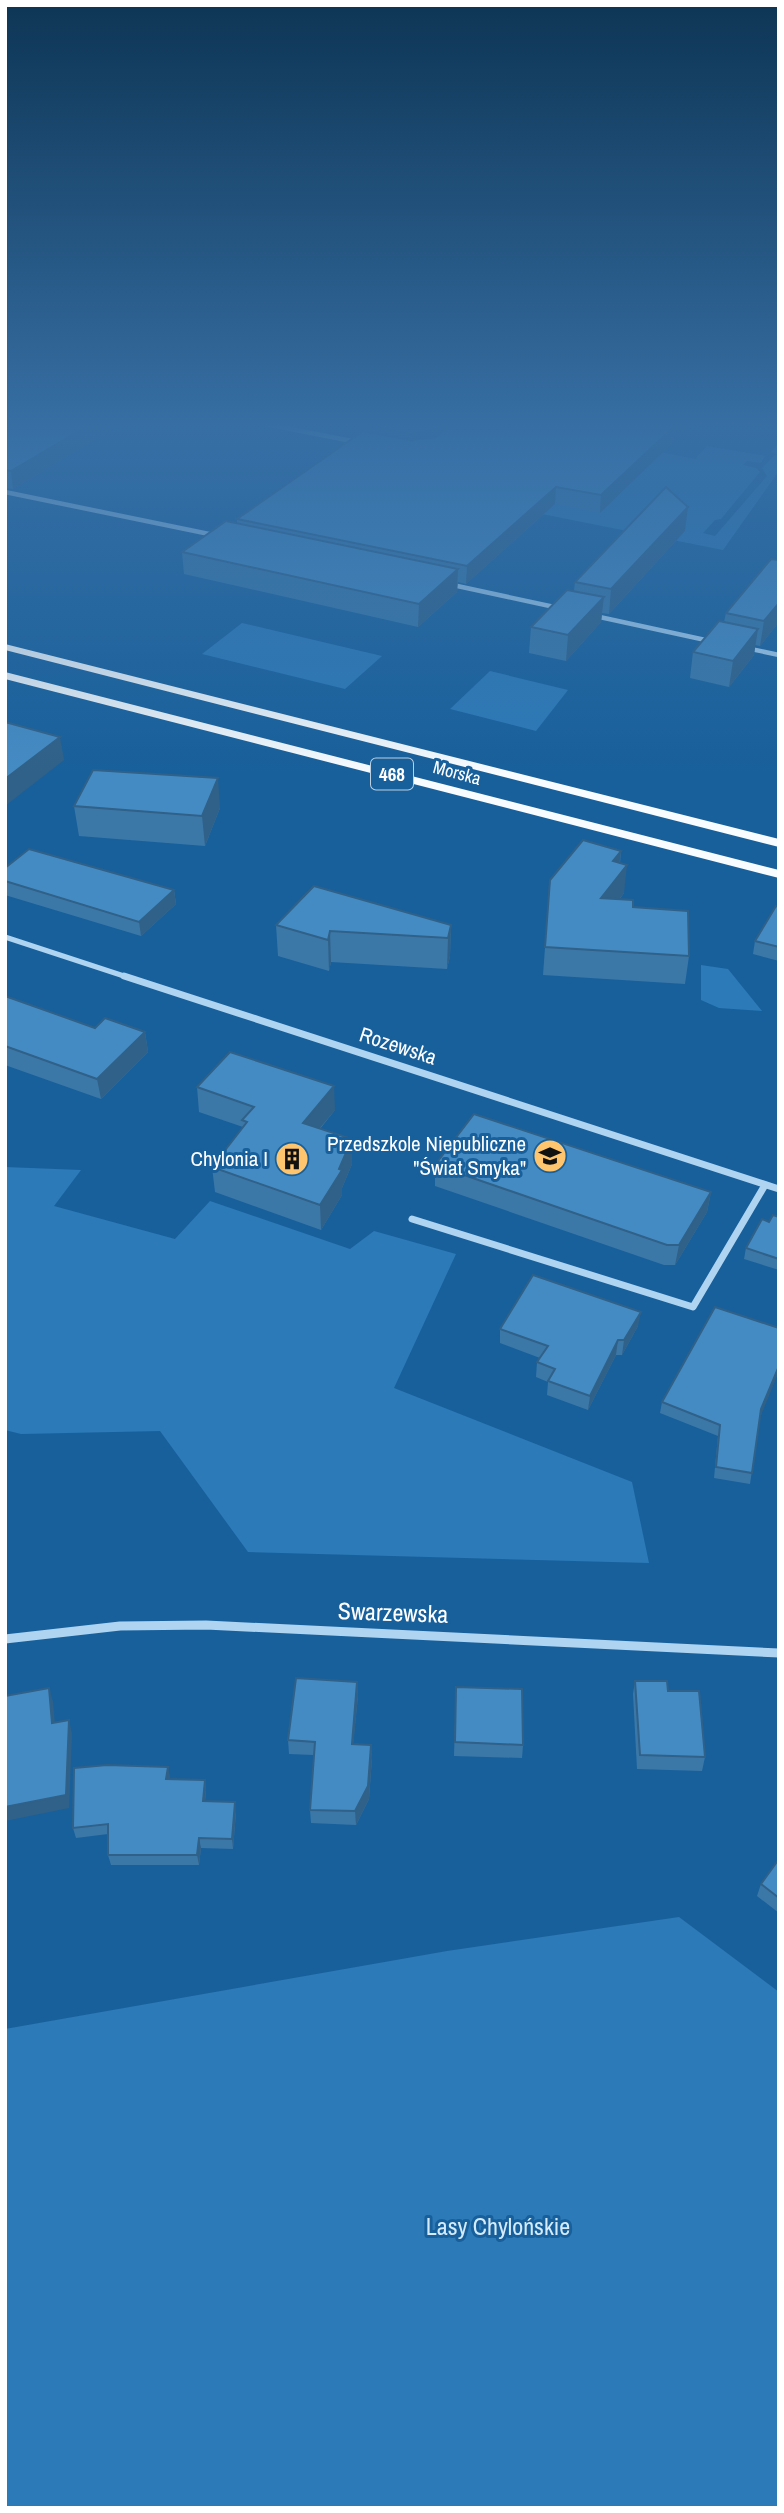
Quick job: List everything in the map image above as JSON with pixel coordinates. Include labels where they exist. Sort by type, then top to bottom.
[{"type":"main road","name":"Morska","points":[[5,647],[779,843]]},
{"type":"main road","name":"Morska","points":[[5,675],[779,874]]},
{"type":"street","points":[[445,584],[560,608]]},
{"type":"street","points":[[585,614],[711,641]]},
{"type":"street","points":[[735,646],[779,655]]},
{"type":"street","name":"Rozewska","points":[[5,937],[779,1189]]},
{"type":"street","points":[[412,1219],[693,1307],[765,1185]]},
{"type":"street","name":"Swarzewska","points":[[5,1639],[120,1626],[206,1625],[779,1653]]},
{"type":"green space","points":[[669,539],[731,539],[723,550]]},
{"type":"green space","points":[[242,623],[382,656],[345,689],[202,654]]},
{"type":"green space","points":[[490,671],[568,690],[536,731],[450,709]]},
{"type":"green space","points":[[701,965],[728,969],[762,1011],[719,1008],[701,1000]]},
{"type":"green space","points":[[5,1167],[81,1170],[54,1206],[175,1239],[210,1201],[350,1249],[374,1231],[456,1254],[394,1388],[632,1482],[649,1563],[248,1552],[160,1431],[21,1434],[5,1430]]},
{"type":"green space","name":"Lasy Chylońskie","points":[[679,1917],[779,1992],[779,2508],[5,2508],[5,2029],[447,1951]]},
{"type":"building","points":[[200,539],[314,539],[458,569],[419,604],[182,552]]},
{"type":"building","points":[[336,539],[497,539],[467,566]]},
{"type":"building","points":[[616,539],[658,539],[611,589],[575,582]]},
{"type":"building","points":[[771,559],[779,560],[779,603],[764,621],[726,613]]},
{"type":"building","points":[[567,590],[604,597],[568,635],[531,627]]},
{"type":"building","points":[[719,621],[758,629],[733,661],[693,652]]},
{"type":"building","points":[[5,722],[60,737],[5,779]]},
{"type":"building","points":[[93,770],[218,778],[202,816],[74,806]]},
{"type":"building","points":[[583,840],[621,851],[613,861],[627,865],[601,898],[633,900],[633,907],[688,911],[689,956],[545,947],[550,880]]},
{"type":"building","points":[[29,849],[174,890],[139,922],[5,881],[5,868]]},
{"type":"building","points":[[314,886],[451,925],[448,938],[330,931],[328,940],[276,925]]},
{"type":"building","points":[[776,906],[779,907],[779,947],[755,941]]},
{"type":"building","points":[[5,996],[95,1028],[105,1018],[145,1032],[97,1079],[5,1046]]},
{"type":"building","name":"Chylonia I","points":[[230,1052],[334,1086],[303,1123],[352,1139],[339,1169],[342,1170],[320,1205],[212,1167],[247,1122],[242,1120],[254,1107],[197,1087]]},
{"type":"building","points":[[474,1114],[711,1192],[679,1245],[667,1245],[435,1165]]},
{"type":"building","points":[[773,1215],[779,1217],[779,1259],[746,1248],[762,1219],[769,1222]]},
{"type":"building","points":[[533,1275],[641,1312],[624,1340],[618,1340],[590,1396],[548,1381],[555,1369],[537,1362],[548,1346],[500,1329]]},
{"type":"building","points":[[715,1307],[779,1328],[779,1366],[761,1409],[752,1473],[716,1467],[720,1425],[662,1402]]},
{"type":"building","points":[[296,1678],[357,1682],[352,1744],[371,1745],[368,1786],[355,1811],[310,1810],[315,1742],[288,1740]]},
{"type":"building","points":[[635,1681],[667,1681],[668,1691],[699,1691],[705,1757],[640,1755]]},
{"type":"building","points":[[456,1687],[522,1689],[523,1745],[455,1742]]},
{"type":"building","points":[[49,1688],[52,1723],[69,1720],[66,1795],[5,1807],[5,1696]]},
{"type":"building","points":[[107,1765],[168,1767],[166,1779],[205,1780],[203,1801],[235,1802],[232,1839],[199,1838],[197,1855],[108,1855],[108,1824],[73,1828],[74,1768]]},
{"type":"building","points":[[779,1859],[779,1898],[761,1884]]},
{"type":"place","name":"Przedszkole Niepubliczne \"Świat Smyka\"","points":[[550,1156]]},
{"type":"place","name":"Chylonia I","points":[[292,1159]]}]
